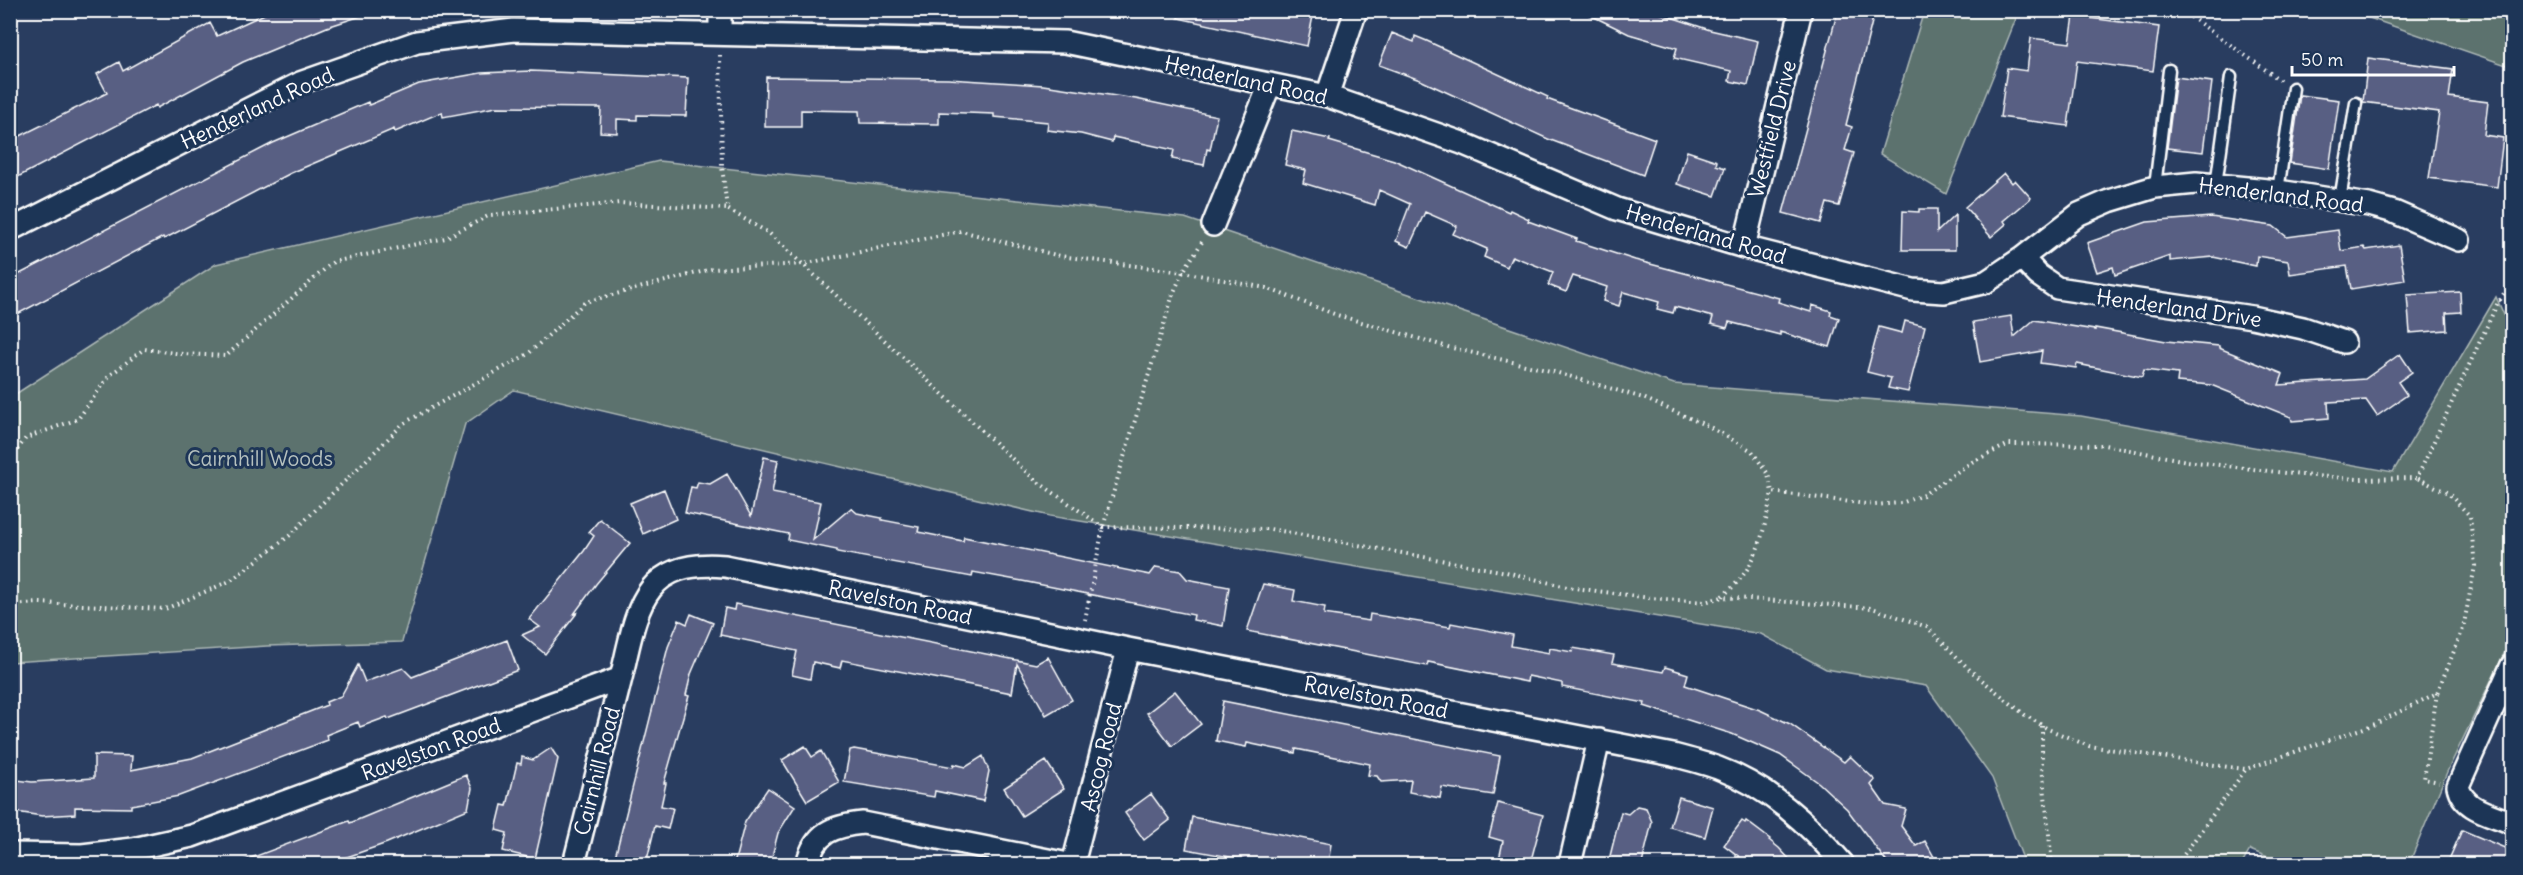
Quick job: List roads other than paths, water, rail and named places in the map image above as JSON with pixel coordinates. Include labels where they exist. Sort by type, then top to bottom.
[{"type":"street","points":[[720,10],[720,33]]},
{"type":"street","points":[[1327,96],[1356,10]]},
{"type":"street","name":"Westfield Drive","points":[[1744,247],[1801,10]]},
{"type":"street","name":"Henderland Road","points":[[10,230],[300,83],[417,42],[514,30],[1065,42],[1327,96],[1462,143],[1617,209],[1744,247],[1913,290],[1944,292],[1986,282],[2022,258],[2079,214],[2109,201],[2155,187],[2196,183],[2340,200],[2394,212],[2459,240]]},
{"type":"street","points":[[1213,225],[1270,84]]},
{"type":"street","name":"Henderland Drive","points":[[2022,258],[2038,275],[2057,288],[2252,317],[2302,328],[2344,342]]},
{"type":"street","name":"Ravelston Road","points":[[10,854],[82,855],[133,849],[192,836],[621,678],[639,607],[655,584],[678,569],[701,564],[725,566],[1128,649],[1673,755],[1735,775],[1760,788],[1794,814],[1826,843],[1844,864]]},
{"type":"street","name":"Ascog Road","points":[[1073,864],[1128,649]]},
{"type":"street","points":[[2512,665],[2457,786],[2460,797],[2468,805],[2512,823]]},
{"type":"street","name":"Cairnhill Road","points":[[574,864],[621,678]]},
{"type":"street","points":[[1570,864],[1599,740]]},
{"type":"street","points":[[807,864],[816,842],[825,833],[840,825],[863,823],[1068,864]]},
{"type":"lane","points":[[2155,187],[2169,70]]},
{"type":"lane","points":[[2216,185],[2231,77]]},
{"type":"lane","points":[[2278,191],[2293,88]]},
{"type":"lane","points":[[2340,200],[2356,103]]},
{"type":"park label","name":"Cairnhill Woods","points":[[260,458]]}]
